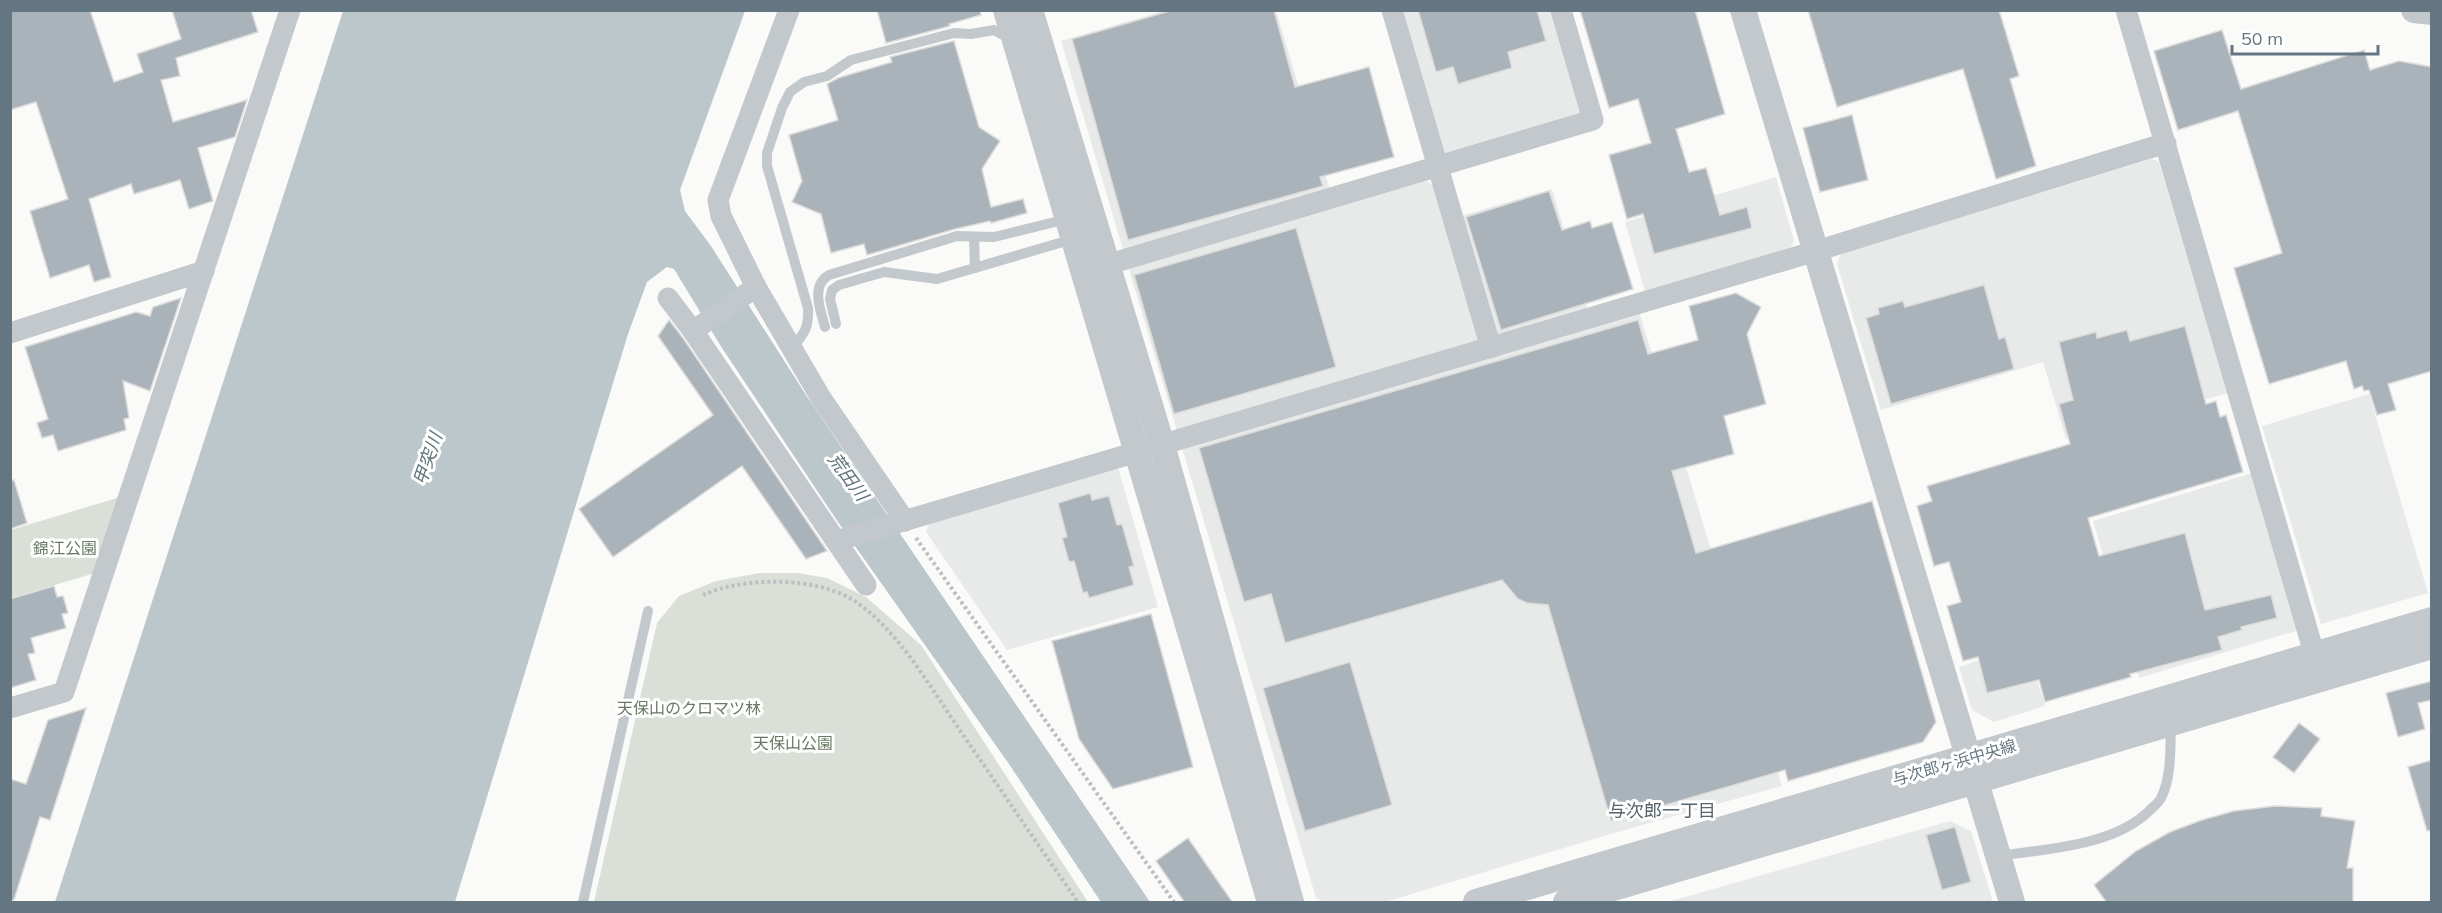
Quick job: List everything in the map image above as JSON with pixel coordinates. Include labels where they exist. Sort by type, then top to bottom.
[{"type":"street","points":[[10,708],[64,692],[290,10]]},
{"type":"street","points":[[789,10],[718,200],[721,216],[753,290],[901,522]]},
{"type":"street","points":[[1006,10],[1027,40],[1094,268],[1137,453],[1291,903]]},
{"type":"street","points":[[1030,10],[1027,40],[1070,229],[1094,268],[1162,445],[1270,903]]},
{"type":"street","points":[[1392,10],[1491,348]]},
{"type":"street","points":[[1094,268],[1593,120],[1561,10]]},
{"type":"street","points":[[1743,10],[2012,903]]},
{"type":"street","points":[[2126,10],[2319,667]]},
{"type":"street","points":[[2414,10],[2432,12]]},
{"type":"street","points":[[841,540],[1816,251],[2166,143]]},
{"type":"street","points":[[10,333],[204,271]]},
{"type":"street","points":[[697,329],[753,290]]},
{"type":"street","points":[[668,298],[697,329],[841,540],[866,585]]},
{"type":"street","name":"与次郎ヶ浜中央線","points":[[2319,667],[2432,620]]},
{"type":"street","name":"与次郎ヶ浜中央線","points":[[1476,903],[1720,844],[2319,667],[2432,646]]},
{"type":"street","name":"与次郎ヶ浜中央線","points":[[1566,903],[1720,844]]},
{"type":"lane","points":[[792,348],[809,323],[808,308],[766,166],[767,153],[782,108],[790,92],[804,81],[826,76],[851,60],[947,34],[994,30],[1027,40]]},
{"type":"lane","points":[[1070,229],[975,268],[937,279],[884,272],[839,285],[832,290],[830,299],[831,325],[818,302],[819,290],[824,278],[839,271],[957,236],[994,237],[1070,229]]},
{"type":"lane","points":[[974,237],[975,268]]},
{"type":"lane","points":[[584,903],[648,611]]},
{"type":"lane","points":[[1998,856],[2101,837],[2142,818],[2161,798],[2168,774],[2167,712]]},
{"type":"path","points":[[901,522],[1174,903]]},
{"type":"path","points":[[703,596],[718,588],[774,581],[827,590],[852,600],[861,607],[908,654],[1078,903]]},
{"type":"shaded area","points":[[1164,11],[1276,11],[1335,207],[1425,180],[1433,185],[1444,221],[1552,189],[1592,324],[1639,311],[1782,786],[1614,833],[1385,902],[1324,902],[1316,898],[1061,41]]},
{"type":"shaded area","points":[[1399,11],[1553,11],[1582,108],[1578,116],[1449,155],[1441,150]]},
{"type":"shaded area","points":[[2152,159],[2159,162],[2228,393],[2066,439],[2043,362],[1881,410],[1837,264],[1841,253]]},
{"type":"shaded area","points":[[1776,177],[1794,241],[1790,249],[1645,292],[1625,222]]},
{"type":"shaded area","points":[[2369,394],[2428,593],[2321,624],[2262,426]]},
{"type":"shaded area","points":[[1118,467],[1158,607],[1007,650],[926,532],[929,522]]},
{"type":"shaded area","points":[[2252,473],[2299,630],[2139,678],[2093,521]]},
{"type":"shaded area","points":[[2026,645],[2045,706],[1994,722],[1972,710],[1959,667]]},
{"type":"shaded area","points":[[1950,821],[1971,831],[1993,902],[1668,902]]},
{"type":"green space","name":"錦江公園","points":[[120,497],[95,573],[11,598],[11,530]]},
{"type":"green space","name":"天保山公園","points":[[759,573],[798,573],[827,578],[866,597],[921,645],[1088,902],[594,902],[657,623],[679,596],[716,581]]},
{"type":"water","points":[[343,11],[745,11],[680,190],[685,211],[711,246],[806,395],[1150,902],[1101,902],[1009,764],[838,522],[722,348],[674,269],[667,267],[647,282],[628,334],[455,902],[55,902]]},
{"type":"building","points":[[10,10],[90,10],[114,82],[143,72],[137,54],[181,39],[172,10],[251,10],[258,32],[176,58],[180,76],[161,80],[173,122],[247,100],[235,137],[198,148],[213,201],[189,209],[180,180],[134,194],[131,184],[89,199],[111,277],[94,282],[89,265],[50,278],[30,211],[68,199],[36,102],[10,110]]},
{"type":"building","points":[[877,10],[980,10],[981,15],[886,43]]},
{"type":"building","points":[[1173,10],[1274,10],[1295,87],[1369,67],[1394,157],[1320,177],[1323,186],[1128,240],[1072,39]]},
{"type":"building","points":[[1418,10],[1537,10],[1546,41],[1508,52],[1512,68],[1458,84],[1453,67],[1436,72]]},
{"type":"building","points":[[1580,10],[1695,10],[1725,114],[1676,129],[1689,172],[1706,168],[1720,215],[1747,207],[1752,228],[1654,254],[1643,214],[1627,219],[1609,155],[1651,143],[1638,99],[1609,108]]},
{"type":"building","points":[[1808,10],[1999,10],[2019,76],[2010,79],[2036,166],[1996,179],[1963,69],[1837,107]]},
{"type":"building","points":[[2222,30],[2241,89],[2364,50],[2370,70],[2399,61],[2432,67],[2432,371],[2388,384],[2396,410],[2377,415],[2369,390],[2364,391],[2362,386],[2354,389],[2346,361],[2269,384],[2234,268],[2282,253],[2238,111],[2178,130],[2154,51]]},
{"type":"building","points":[[954,41],[979,127],[1000,141],[982,169],[991,207],[1023,199],[1027,213],[991,223],[990,221],[955,229],[867,255],[864,244],[831,253],[821,214],[792,202],[802,181],[789,135],[838,120],[827,84],[838,78],[892,62],[890,57]]},
{"type":"building","points":[[1852,115],[1868,180],[1820,192],[1803,128]]},
{"type":"building","points":[[1549,191],[1562,230],[1590,221],[1592,228],[1612,222],[1633,289],[1501,330],[1466,217]]},
{"type":"building","points":[[1296,228],[1336,367],[1174,414],[1134,275]]},
{"type":"building","points":[[1984,285],[1999,339],[2005,337],[2014,369],[1891,404],[1866,318],[1879,314],[1878,308],[1903,301],[1905,307]]},
{"type":"building","points":[[1736,293],[1761,307],[1747,334],[1766,404],[1724,416],[1734,454],[1672,471],[1696,553],[1872,501],[1936,722],[1923,742],[1788,781],[1785,770],[1611,821],[1548,605],[1527,603],[1518,599],[1502,580],[1285,643],[1271,594],[1244,602],[1199,448],[1638,320],[1648,354],[1698,340],[1689,306]]},
{"type":"building","points":[[181,298],[150,391],[123,381],[129,418],[124,419],[126,430],[58,451],[53,435],[42,438],[37,423],[48,419],[25,347],[136,312],[150,316],[153,307]]},
{"type":"building","points":[[669,320],[827,551],[806,559],[742,466],[613,557],[579,509],[713,415],[658,336]]},
{"type":"building","points":[[2185,326],[2206,404],[2216,401],[2220,417],[2226,415],[2243,472],[2088,518],[2099,556],[2185,533],[2205,610],[2271,595],[2277,618],[2241,627],[2242,630],[2218,637],[2222,650],[2130,674],[2131,677],[2045,702],[2039,680],[1987,693],[1978,657],[1963,661],[1947,606],[1961,602],[1949,562],[1934,566],[1917,506],[1932,501],[1927,486],[2070,444],[2059,404],[2073,400],[2059,342],[2096,332],[2097,338],[2127,330],[2130,341]]},
{"type":"building","points":[[14,480],[27,523],[10,529],[10,481]]},
{"type":"building","points":[[1090,493],[1092,500],[1109,496],[1117,525],[1122,524],[1134,566],[1129,567],[1134,585],[1089,598],[1087,592],[1083,593],[1074,561],[1069,562],[1062,538],[1067,537],[1058,503]]},
{"type":"building","points":[[54,586],[57,597],[63,596],[68,613],[62,614],[66,628],[31,638],[35,653],[28,654],[36,680],[10,688],[10,599]]},
{"type":"building","points":[[1151,614],[1193,767],[1113,789],[1079,739],[1052,641]]},
{"type":"building","points":[[1350,662],[1392,805],[1305,831],[1263,688]]},
{"type":"building","points":[[2432,681],[2432,700],[2418,703],[2425,729],[2398,737],[2386,693]]},
{"type":"building","points":[[86,708],[50,820],[40,817],[14,900],[10,900],[10,779],[26,784],[48,720]]},
{"type":"building","points":[[2299,723],[2320,739],[2294,773],[2273,757]]},
{"type":"building","points":[[2432,760],[2432,830],[2427,831],[2408,767]]},
{"type":"building","points":[[2275,806],[2322,808],[2321,816],[2355,821],[2347,868],[2353,868],[2353,903],[2107,903],[2094,885],[2136,851],[2170,832],[2234,811]]},
{"type":"building","points":[[1955,827],[1971,882],[1942,890],[1926,835]]},
{"type":"building","points":[[1188,838],[1233,903],[1185,903],[1156,861]]},
{"type":"district","name":"与次郎一丁目","points":[[1662,811]]},
{"type":"water label","name":"甲突川","points":[[428,459]]},
{"type":"water label","name":"荒田川","points":[[848,477]]},
{"type":"park label","name":"天保山のクロマツ林","points":[[689,708]]}]
